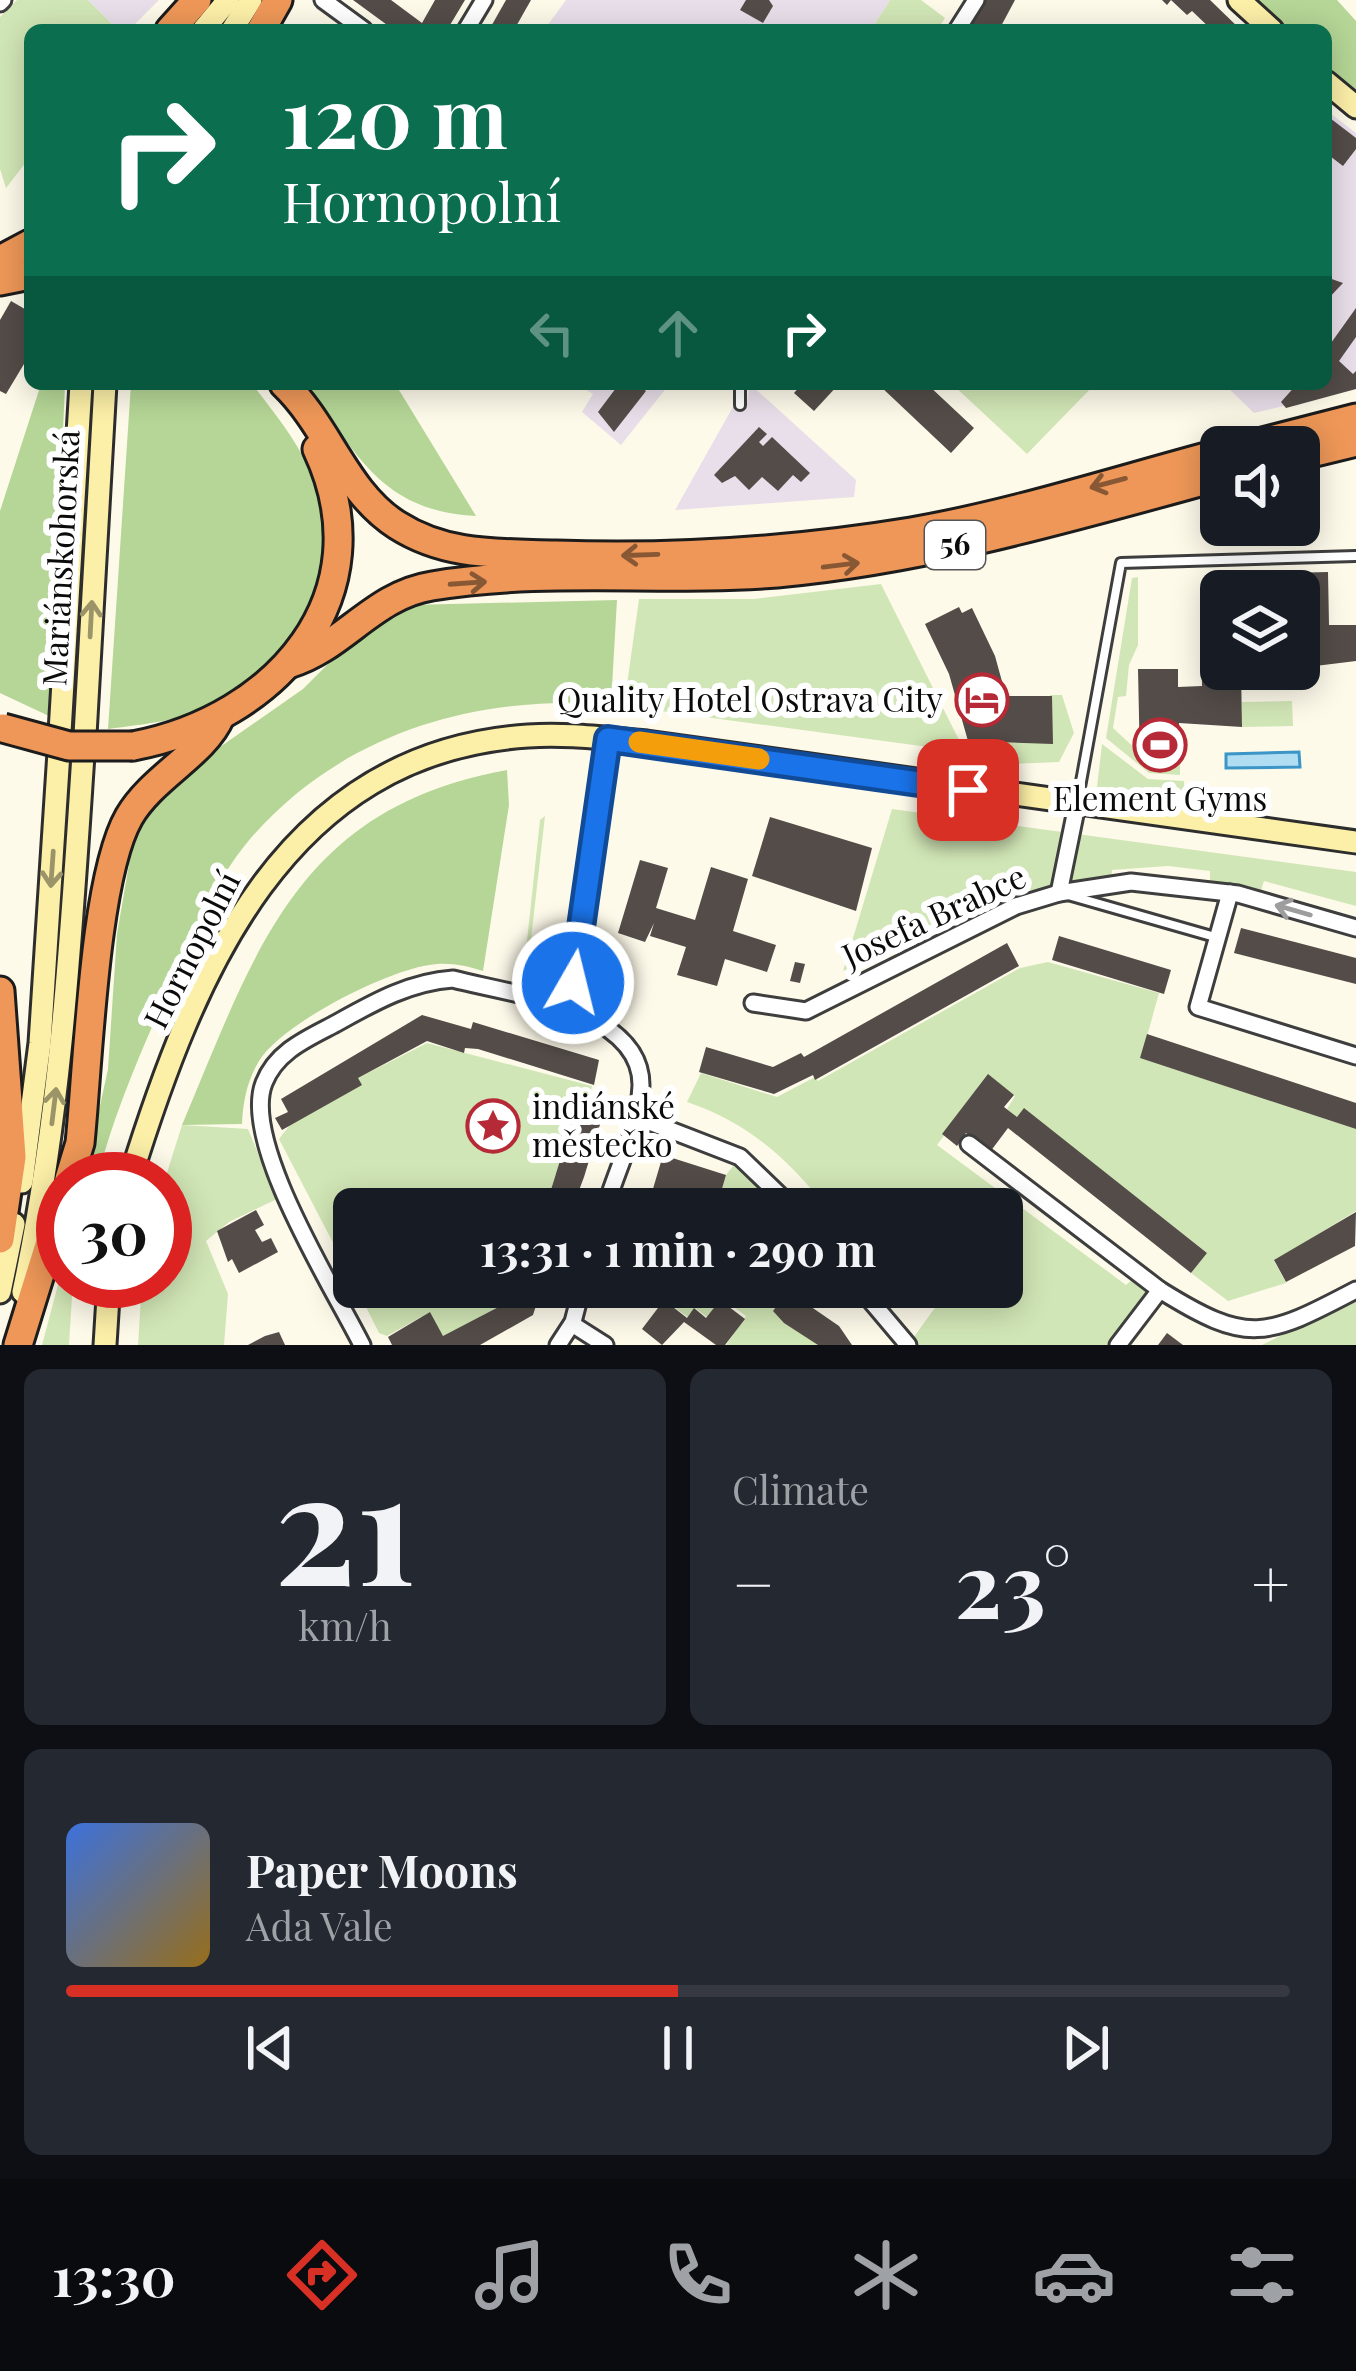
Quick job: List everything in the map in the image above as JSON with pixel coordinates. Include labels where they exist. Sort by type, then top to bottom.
[{"type":"highway","points":[[175,24],[197,0]]},
{"type":"highway","name":"56","points":[[283,671],[328,600],[339,532],[326,467],[284,390]]},
{"type":"highway","name":"56","points":[[288,390],[305,405],[356,485],[396,524],[465,552],[589,568]]},
{"type":"highway","points":[[1320,427],[1356,418]]},
{"type":"highway","points":[[1320,451],[1356,442]]},
{"type":"highway","name":"56","points":[[686,565],[915,531],[1200,458]]},
{"type":"highway","name":"56","points":[[2,727],[69,746],[133,746],[213,725],[283,671],[312,657],[358,617],[428,586],[589,568],[686,565],[781,572],[916,555],[1200,481]]},
{"type":"highway","points":[[77,1152],[116,851],[142,798],[213,725]]},
{"type":"highway","points":[[0,991],[12,1157],[0,1239]]},
{"type":"highway","points":[[15,1345],[36,1282]]},
{"type":"main road","points":[[208,24],[229,0]]},
{"type":"main road","points":[[1239,0],[1265,24]]},
{"type":"main road","name":"Mariánskohorská","points":[[0,1292],[18,1206],[40,1043],[81,390]]},
{"type":"main road","name":"Mariánskohorská","points":[[15,1345],[43,1198],[68,985],[105,390]]},
{"type":"main road","name":"Hornopolní","points":[[140,1152],[167,1076],[232,931],[268,872],[313,823],[386,774],[454,748],[529,736],[608,739],[1356,842]]},
{"type":"main road","points":[[105,1345],[107,1308]]},
{"type":"street","points":[[323,0],[356,24]]},
{"type":"street","points":[[569,1010],[608,739]]},
{"type":"street","points":[[1059,892],[1077,806]]},
{"type":"street","name":"Josefa Brabce","points":[[753,1003],[806,1011],[1016,906],[1059,892],[1131,882],[1230,893],[1356,928]]},
{"type":"street","points":[[1230,893],[1198,1007],[1356,1057]]},
{"type":"street","points":[[362,1345],[263,1148],[260,1101],[265,1080],[293,1046],[385,997],[436,980],[453,980],[569,1010],[608,1026],[634,1057],[641,1088],[611,1188]]},
{"type":"street","points":[[634,1116],[740,1157],[772,1188]]},
{"type":"street","points":[[969,1144],[1224,1339],[1273,1332],[1356,1290]]},
{"type":"street","points":[[1118,1345],[1160,1290]]},
{"type":"street","points":[[558,1345],[576,1308]]},
{"type":"street","points":[[876,1308],[908,1345]]},
{"type":"street","points":[[572,1324],[605,1345]]},
{"type":"lane","points":[[740,390],[740,405]]},
{"type":"lane","points":[[1077,806],[1121,562],[1356,556]]},
{"type":"lane","points":[[1059,892],[1216,938]]},
{"type":"shaded area","points":[[88,0],[159,0],[135,24],[112,24]]},
{"type":"shaded area","points":[[566,0],[890,0],[875,24],[548,24]]},
{"type":"shaded area","points":[[1332,115],[1356,133],[1356,389],[1254,413],[1230,390],[1332,390]]},
{"type":"shaded area","points":[[587,390],[665,390],[621,445],[582,412],[593,394]]},
{"type":"shaded area","points":[[749,390],[757,390],[856,480],[854,497],[675,510],[734,405],[747,404]]},
{"type":"green space","points":[[17,0],[88,0],[112,24],[24,24],[24,165],[6,188],[0,169],[0,17]]},
{"type":"green space","points":[[890,0],[921,0],[945,18],[941,24],[875,24]]},
{"type":"green space","points":[[1258,0],[1337,0],[1356,21],[1356,93],[1332,71],[1332,24],[1283,24]]},
{"type":"green space","points":[[39,390],[65,390],[51,717],[0,693],[0,511]]},
{"type":"green space","points":[[131,390],[256,390],[309,469],[321,503],[324,538],[310,604],[272,661],[216,703],[163,721],[108,729]]},
{"type":"green space","points":[[310,390],[399,390],[476,516],[417,503],[374,474]]},
{"type":"green space","points":[[958,390],[1089,390],[1027,454]]},
{"type":"green space","points":[[1138,577],[1138,645],[1129,665],[1126,696],[1118,697],[1113,728],[1140,753],[1180,763],[1180,775],[1149,773],[1106,738],[1132,578]]},
{"type":"green space","points":[[881,584],[965,752],[624,706],[639,599],[754,599]]},
{"type":"green space","points":[[617,600],[611,704],[510,706],[414,728],[369,747],[286,802],[250,839],[212,895],[127,1088],[105,1152],[90,1152],[108,1069],[117,934],[133,841],[170,782],[303,689],[346,646],[411,605]]},
{"type":"green space","points":[[1050,695],[1062,695],[1074,733],[1059,762],[1010,764],[1006,774],[969,763],[968,742],[1051,743]]},
{"type":"green space","points":[[1292,701],[1293,726],[1242,727],[1242,702]]},
{"type":"green space","points":[[1102,744],[1148,779],[1184,781],[1185,799],[1097,787]]},
{"type":"green space","points":[[507,770],[509,805],[483,971],[449,964],[417,967],[340,999],[290,1030],[259,1061],[246,1092],[242,1124],[182,1125],[262,946],[294,896],[331,853],[378,817],[436,789]]},
{"type":"green space","points":[[892,809],[1356,872],[1356,906],[1264,881],[1258,900],[1210,889],[1210,871],[1168,866],[1112,870],[1111,885],[1036,900],[1028,885],[843,971]]},
{"type":"green space","points":[[545,816],[530,948],[526,950],[540,820]]},
{"type":"green space","points":[[1048,962],[1159,993],[1141,1058],[1356,1129],[1356,1211],[1274,1261],[1286,1283],[1228,1301],[1191,1273],[1206,1252],[1026,1111],[1019,1119],[1007,1109],[1015,1096],[989,1077],[937,1145],[995,1188],[810,1188],[748,1132],[687,1102],[701,1073],[777,1097],[815,1077],[818,1081],[1020,968]]},
{"type":"green space","points":[[427,1043],[592,1086],[589,1100],[579,1098],[551,1188],[333,1188],[333,1243],[279,1139],[293,1121],[361,1084],[358,1078]]},
{"type":"green space","points":[[182,1125],[248,1129],[277,1199],[229,1222],[206,1241],[228,1294],[224,1345],[138,1345],[140,1308],[192,1308],[192,1152],[174,1152]]},
{"type":"green space","points":[[740,1157],[772,1188],[722,1188]]},
{"type":"green space","points":[[1023,1209],[1126,1285],[1134,1278],[1156,1296],[1118,1345],[908,1345],[935,1308],[1023,1308]]},
{"type":"green space","points":[[1356,1298],[1356,1345],[1262,1345]]},
{"type":"green space","points":[[52,1308],[71,1308],[69,1345],[42,1345]]},
{"type":"green space","points":[[366,1308],[496,1308],[443,1337],[430,1312],[387,1336],[379,1333]]},
{"type":"green space","points":[[735,1308],[778,1308],[776,1311],[819,1345],[726,1345],[746,1316]]},
{"type":"water","points":[[1299,752],[1300,767],[1226,768],[1226,754]]},
{"type":"building","points":[[353,0],[391,0],[422,23],[435,0],[465,0],[451,24],[386,24]]},
{"type":"building","points":[[506,0],[531,0],[517,24],[492,24]]},
{"type":"building","points":[[746,0],[769,0],[773,6],[763,23],[740,10]]},
{"type":"building","points":[[983,0],[1015,0],[1002,24],[969,24]]},
{"type":"building","points":[[1171,0],[1210,0],[1235,24],[1206,24],[1192,11],[1187,15]]},
{"type":"building","points":[[1332,120],[1356,138],[1356,149],[1343,166],[1332,158]]},
{"type":"building","points":[[11,301],[24,309],[24,364],[6,394],[0,391],[0,320]]},
{"type":"building","points":[[1356,308],[1356,337],[1339,361],[1353,374],[1356,371],[1356,389],[1286,408],[1281,402],[1292,390],[1332,390],[1332,342]]},
{"type":"building","points":[[614,390],[646,391],[614,432],[598,412]]},
{"type":"building","points":[[797,390],[833,390],[814,411],[794,393]]},
{"type":"building","points":[[884,390],[933,390],[974,428],[951,453]]},
{"type":"building","points":[[759,427],[767,434],[759,442],[763,446],[772,437],[810,473],[801,482],[793,475],[778,491],[762,477],[749,490],[735,476],[722,483],[714,475]]},
{"type":"building","points":[[1320,572],[1328,572],[1329,625],[1356,625],[1356,661],[1320,665]]},
{"type":"building","points":[[959,607],[962,613],[972,608],[995,656],[1006,696],[1052,696],[1053,744],[968,741],[949,674],[925,624]]},
{"type":"building","points":[[1138,669],[1178,669],[1178,687],[1241,690],[1242,727],[1179,723],[1180,763],[1140,764]]},
{"type":"building","points":[[770,817],[872,848],[856,911],[752,876]]},
{"type":"building","points":[[640,860],[668,868],[656,908],[695,920],[711,867],[748,879],[733,931],[776,945],[767,972],[725,959],[717,986],[677,975],[686,947],[650,936],[654,923],[645,942],[618,933]]},
{"type":"building","points":[[1241,928],[1356,958],[1356,984],[1234,953]]},
{"type":"building","points":[[1059,936],[1171,970],[1164,994],[1052,960]]},
{"type":"building","points":[[1007,943],[1019,966],[815,1080],[813,1075],[774,1094],[699,1072],[706,1047],[773,1067],[801,1053],[804,1057]]},
{"type":"building","points":[[795,962],[805,964],[800,983],[790,981]]},
{"type":"building","points":[[422,1015],[471,1029],[473,1022],[599,1060],[594,1085],[478,1049],[465,1048],[464,1053],[427,1041],[358,1078],[362,1085],[282,1130],[275,1118],[288,1112],[281,1099]]},
{"type":"building","points":[[1147,1034],[1356,1103],[1356,1129],[1140,1058]]},
{"type":"building","points":[[988,1074],[1014,1095],[1004,1107],[1017,1117],[1024,1108],[1207,1253],[1191,1273],[1008,1128],[990,1152],[966,1133],[957,1146],[942,1134]]},
{"type":"building","points":[[580,1096],[606,1105],[580,1188],[552,1188]]},
{"type":"building","points":[[663,1155],[726,1175],[722,1188],[653,1188]]},
{"type":"building","points":[[256,1210],[264,1225],[255,1230],[262,1242],[271,1238],[278,1252],[239,1273],[232,1259],[228,1262],[217,1231]]},
{"type":"building","points":[[1356,1212],[1355,1246],[1286,1282],[1274,1260]]},
{"type":"building","points":[[497,1308],[535,1308],[533,1315],[480,1345],[392,1345],[388,1337],[430,1312],[443,1336]]},
{"type":"building","points":[[658,1308],[674,1308],[687,1318],[694,1308],[706,1318],[714,1308],[731,1308],[745,1319],[725,1345],[716,1345],[684,1322],[662,1345],[642,1329]]},
{"type":"building","points":[[813,1308],[839,1326],[852,1345],[818,1345],[773,1311]]},
{"type":"building","points":[[279,1332],[285,1345],[248,1345],[265,1336]]},
{"type":"building","points":[[1167,1333],[1183,1345],[1158,1345]]},
{"type":"slow traffic","points":[[639,742],[759,759]]},
{"type":"place","name":"Quality Hotel Ostrava City","points":[[982,700]]},
{"type":"place","name":"Element Gyms","points":[[1160,745]]},
{"type":"place","name":"indiánské městečko","points":[[493,1126]]},
{"type":"route","points":[[573,983],[608,739],[968,790]]}]
